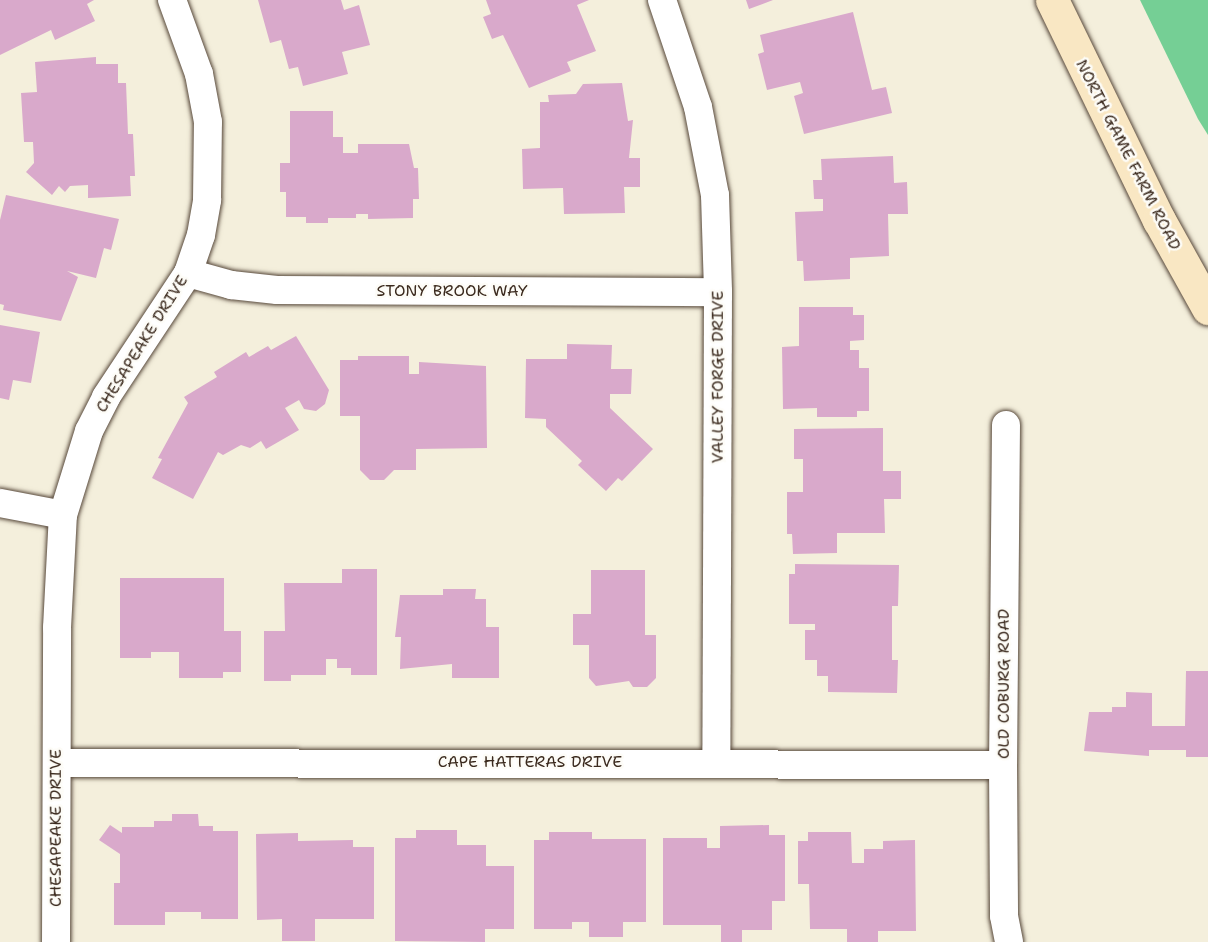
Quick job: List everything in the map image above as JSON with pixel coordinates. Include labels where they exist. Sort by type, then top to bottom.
[{"type":"main road","name":"NORTH GAME FARM ROAD","points":[[1052,0],[1159,220],[1208,308]]},
{"type":"street","name":"CHESAPEAKE DRIVE","points":[[56,942],[57,593],[63,515],[89,431],[106,397],[188,273],[207,200],[208,122],[200,74],[172,0]]},
{"type":"street","name":"VALLEY FORGE DRIVE","points":[[662,0],[698,107],[714,195],[718,292],[716,762]]},
{"type":"street","name":"STONY BROOK WAY","points":[[188,273],[231,285],[277,290],[718,292]]},
{"type":"street","name":"OLD COBURG ROAD","points":[[1006,425],[1003,765],[1004,916],[1008,942]]},
{"type":"street","points":[[0,503],[63,515]]},
{"type":"street","name":"CAPE HATTERAS DRIVE","points":[[57,763],[716,762],[1003,765]]},
{"type":"green space","points":[[1140,0],[1208,0],[1208,135],[1198,119]]},
{"type":"building","points":[[0,0],[94,0],[87,4],[95,21],[55,40],[51,30],[0,55]]},
{"type":"building","points":[[258,0],[341,0],[344,10],[359,5],[370,45],[342,52],[348,74],[303,86],[298,67],[289,69],[281,40],[270,43]]},
{"type":"building","points":[[486,0],[589,0],[577,5],[596,51],[567,62],[571,71],[529,88],[503,35],[492,39],[483,17],[491,14]]},
{"type":"building","points":[[746,0],[773,0],[749,9]]},
{"type":"building","points":[[853,12],[872,90],[886,87],[892,113],[804,134],[794,96],[803,93],[800,82],[767,90],[758,54],[764,52],[760,35]]},
{"type":"building","points":[[96,57],[96,64],[118,64],[118,83],[126,83],[128,134],[133,134],[135,176],[130,176],[131,196],[88,198],[88,185],[70,186],[65,192],[59,186],[52,195],[26,172],[34,163],[33,142],[24,142],[21,93],[37,92],[35,62]]},
{"type":"building","points":[[622,83],[628,121],[633,120],[629,158],[640,158],[640,187],[624,187],[625,213],[564,214],[563,188],[523,189],[522,149],[540,148],[540,102],[549,102],[548,95],[576,94],[583,84]]},
{"type":"building","points":[[290,111],[333,111],[333,137],[343,137],[343,153],[358,153],[358,144],[409,144],[414,168],[418,168],[419,199],[413,199],[413,218],[368,219],[368,214],[356,214],[356,218],[328,218],[328,223],[306,223],[306,217],[286,217],[286,192],[280,192],[280,163],[290,163]]},
{"type":"building","points":[[893,156],[894,183],[907,182],[908,214],[888,214],[889,256],[850,258],[850,279],[804,281],[803,261],[797,261],[795,212],[823,211],[823,199],[814,199],[813,180],[822,180],[821,159]]},
{"type":"building","points":[[6,195],[119,219],[111,250],[104,248],[96,278],[67,271],[78,277],[61,321],[3,310],[4,305],[0,304],[0,220]]},
{"type":"building","points":[[799,307],[853,307],[853,315],[864,315],[864,340],[850,341],[850,350],[859,350],[859,368],[869,368],[869,411],[857,411],[857,417],[817,417],[817,408],[783,409],[782,347],[799,346]]},
{"type":"building","points":[[0,325],[40,332],[31,383],[13,380],[9,400],[0,398]]},
{"type":"building","points":[[296,336],[329,390],[325,404],[316,411],[304,409],[299,400],[285,408],[299,430],[266,449],[261,441],[250,448],[241,445],[223,455],[218,452],[193,499],[152,478],[162,459],[158,458],[188,403],[184,397],[217,377],[214,372],[246,352],[249,357],[268,346],[271,350]]},
{"type":"building","points":[[567,344],[612,345],[611,369],[632,369],[631,394],[610,394],[610,408],[653,449],[622,481],[618,478],[606,491],[578,465],[582,461],[546,427],[546,419],[525,418],[526,359],[567,359]]},
{"type":"building","points":[[358,356],[409,356],[409,374],[419,374],[419,362],[486,366],[487,448],[416,449],[416,470],[394,470],[384,480],[370,480],[360,470],[360,416],[340,416],[340,360],[358,360]]},
{"type":"building","points":[[883,428],[883,471],[901,471],[901,499],[884,499],[885,533],[837,533],[837,553],[793,554],[792,534],[787,534],[787,492],[803,492],[803,459],[794,459],[794,429]]},
{"type":"building","points":[[795,564],[899,565],[898,606],[892,606],[892,660],[898,660],[897,693],[828,692],[828,676],[817,676],[817,660],[805,660],[805,630],[815,630],[815,624],[789,624],[789,574],[795,574]]},
{"type":"building","points":[[342,569],[377,569],[377,675],[351,675],[351,668],[337,668],[337,659],[326,659],[326,675],[291,675],[291,681],[264,681],[264,631],[285,631],[284,583],[342,583]]},
{"type":"building","points":[[591,570],[645,570],[645,635],[656,635],[656,678],[647,687],[633,687],[629,681],[596,686],[589,678],[589,645],[573,645],[573,614],[591,614]]},
{"type":"building","points":[[120,578],[224,578],[224,631],[241,631],[241,672],[223,672],[223,678],[179,678],[179,652],[151,652],[151,658],[120,658]]},
{"type":"building","points":[[443,589],[476,589],[475,599],[486,599],[486,627],[499,627],[499,678],[452,678],[452,664],[400,669],[401,637],[395,637],[400,595],[443,595]]},
{"type":"building","points":[[1186,671],[1208,671],[1208,757],[1186,757],[1186,750],[1149,750],[1149,756],[1084,751],[1089,712],[1112,712],[1112,707],[1126,707],[1126,692],[1152,693],[1152,726],[1185,726]]},
{"type":"building","points":[[172,814],[198,814],[199,826],[213,826],[213,831],[238,831],[238,919],[201,919],[201,912],[165,912],[165,925],[114,925],[114,883],[120,883],[120,854],[99,840],[110,825],[122,833],[122,827],[154,827],[154,821],[172,821]]},
{"type":"building","points":[[769,825],[769,835],[785,835],[785,901],[772,901],[772,930],[742,930],[742,942],[721,942],[721,925],[663,925],[663,838],[707,838],[707,848],[720,848],[720,826]]},
{"type":"building","points":[[416,830],[457,830],[457,845],[486,845],[486,866],[514,866],[514,929],[485,929],[485,942],[395,941],[395,838],[416,838]]},
{"type":"building","points":[[549,832],[592,832],[592,839],[646,839],[646,922],[623,922],[623,937],[589,937],[589,922],[572,922],[572,929],[534,929],[534,840],[549,840]]},
{"type":"building","points":[[808,832],[851,832],[852,863],[864,863],[864,849],[883,849],[883,841],[915,840],[916,931],[878,931],[878,942],[847,942],[847,929],[810,929],[809,884],[798,884],[798,841],[808,841]]},
{"type":"building","points":[[298,833],[298,841],[353,840],[353,847],[374,847],[374,919],[315,919],[315,941],[282,941],[282,919],[257,920],[256,834]]}]
